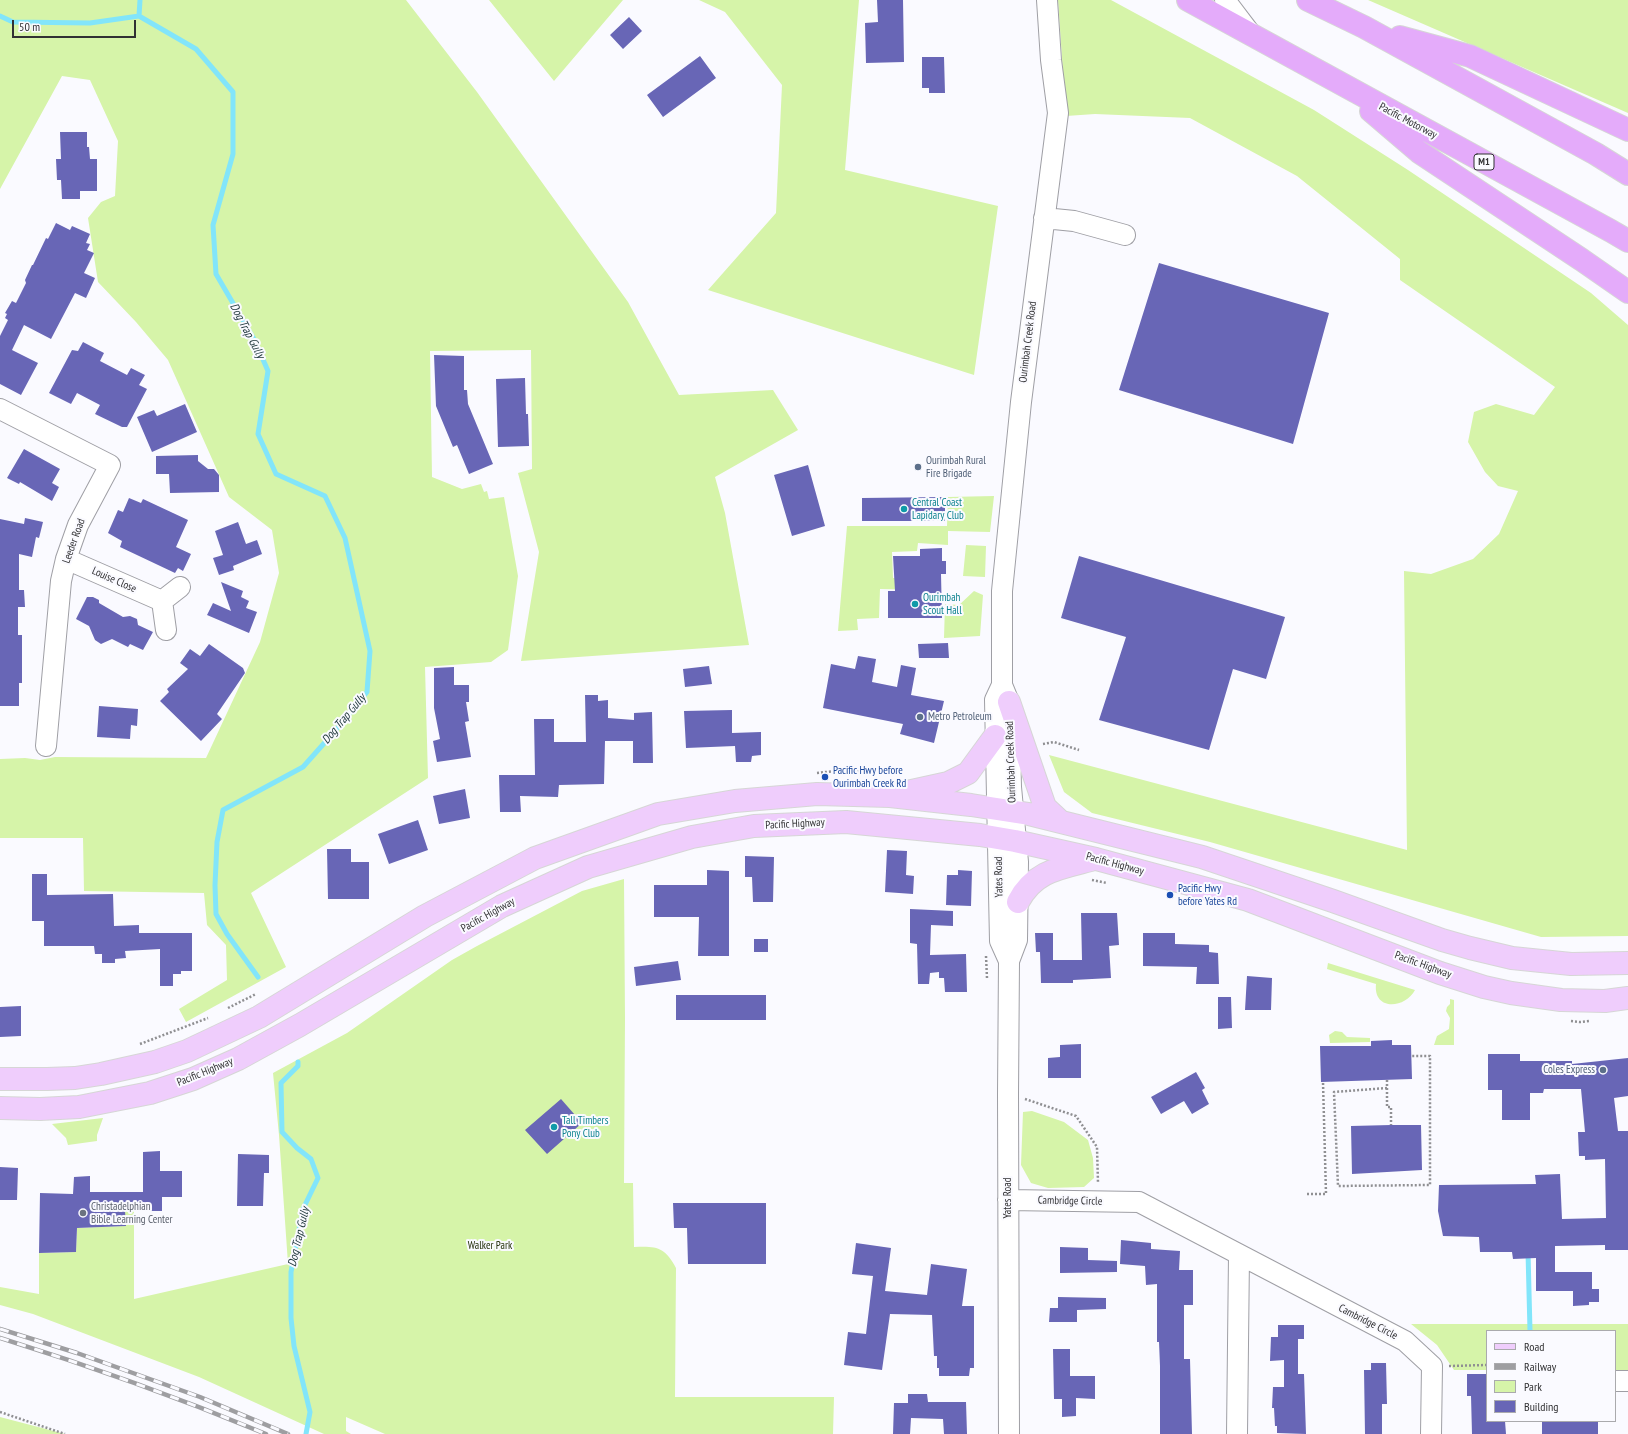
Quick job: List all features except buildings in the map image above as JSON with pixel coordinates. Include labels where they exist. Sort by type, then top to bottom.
[{"type":"highway","name":"Pacific Motorway","points":[[1188,0],[1628,241]]},
{"type":"highway","points":[[1308,0],[1364,28],[1596,154],[1628,174]]},
{"type":"highway","points":[[1364,28],[1470,56],[1628,130]]},
{"type":"highway","points":[[1339,83],[1420,152],[1628,292]]},
{"type":"main road","points":[[1006,693],[1045,807],[1060,821]]},
{"type":"main road","points":[[890,796],[948,783],[968,773],[995,736]]},
{"type":"main road","points":[[0,1079],[75,1078],[102,1074],[155,1062],[187,1051],[258,1017],[424,916],[535,858],[658,814],[736,801],[817,794],[890,796],[1005,810],[1060,821],[1202,856],[1442,940],[1470,948],[1512,958],[1571,964],[1628,962]]},
{"type":"main road","name":"Pacific Highway","points":[[0,1108],[40,1109],[79,1107],[150,1093],[193,1078],[238,1059],[300,1026],[502,906],[588,866],[692,837],[754,826],[846,822],[1006,839],[1096,858],[1248,900],[1440,973],[1484,987],[1511,993],[1561,1000],[1605,1001],[1628,998]]},
{"type":"main road","points":[[1018,902],[1023,891],[1037,878],[1056,869],[1096,858]]},
{"type":"street","name":"Ourimbah Creek Road","points":[[1006,839],[1006,693],[1002,590],[1018,509],[1029,402],[1044,218],[1058,113],[1051,60],[1047,0]]},
{"type":"street","points":[[1225,0],[1250,33]]},
{"type":"street","points":[[1044,218],[1074,221],[1125,235]]},
{"type":"street","name":"Leeder Road","points":[[0,409],[110,465],[78,525],[66,559],[61,581],[46,746]]},
{"type":"street","name":"Louise Close","points":[[66,559],[162,601]]},
{"type":"street","points":[[166,630],[162,601],[180,588]]},
{"type":"street","name":"Ourimbah Creek Road","points":[[1005,810],[995,736],[995,700],[1006,693]]},
{"type":"street","name":"Yates Road","points":[[1006,839],[1018,862],[1017,940],[1009,961],[1008,1200],[1010,1434]]},
{"type":"street","name":"Yates Road","points":[[1006,839],[1000,941],[1009,961]]},
{"type":"street","name":"Cambridge Circle","points":[[1008,1200],[1139,1202],[1405,1341],[1432,1366]]},
{"type":"street","points":[[1237,1434],[1239,1255]]},
{"type":"street","points":[[1431,1434],[1432,1366]]},
{"type":"street","points":[[1616,1381],[1628,1381]]},
{"type":"path","points":[[1038,744],[1054,742],[1079,750]]},
{"type":"path","points":[[1085,879],[1108,884]]},
{"type":"path","points":[[986,954],[987,978]]},
{"type":"path","points":[[1565,1020],[1580,1022],[1594,1020]]},
{"type":"path","points":[[1387,1088],[1334,1092],[1338,1186],[1430,1186],[1430,1056],[1411,1056]]},
{"type":"path","points":[[1387,1080],[1387,1107],[1391,1107],[1391,1125]]},
{"type":"path","points":[[1307,1194],[1326,1194],[1322,1082]]},
{"type":"path","points":[[1008,1094],[1076,1116],[1097,1147],[1099,1202]]},
{"type":"path","points":[[1432,1366],[1486,1365]]},
{"type":"path","points":[[0,1412],[65,1434]]},
{"type":"green space","points":[[0,0],[406,0],[477,92],[628,302],[679,395],[773,390],[798,430],[715,477],[725,513],[749,645],[521,661],[539,552],[518,473],[532,469],[531,350],[430,351],[432,477],[462,489],[481,484],[484,492],[487,491],[489,499],[504,497],[518,576],[508,650],[491,662],[425,667],[428,778],[251,893],[286,967],[186,1022],[179,1009],[227,980],[226,945],[207,925],[204,893],[84,891],[83,838],[0,838],[0,759],[25,758],[40,760],[55,757],[206,758],[260,642],[279,573],[272,530],[229,497],[168,360],[136,322],[98,282],[88,218],[101,202],[115,196],[118,141],[90,80],[62,76],[0,189]]},
{"type":"green space","points":[[489,0],[623,0],[554,81]]},
{"type":"green space","points":[[699,0],[859,0],[845,170],[998,206],[974,375],[708,290],[776,213],[782,85],[725,12]]},
{"type":"green space","points":[[1058,0],[1111,0],[1314,110],[1408,170],[1591,293],[1628,325],[1628,936],[1541,937],[1210,842],[1092,813],[1064,792],[1049,755],[1407,850],[1404,571],[1431,574],[1473,559],[1499,534],[1518,491],[1498,486],[1485,472],[1468,442],[1474,412],[1496,404],[1534,415],[1555,387],[1400,280],[1400,259],[1297,176],[1190,118],[1095,114],[1066,116]]},
{"type":"green space","points":[[1368,0],[1628,0],[1628,113]]},
{"type":"green space","points":[[994,496],[990,532],[948,531],[948,545],[918,543],[917,551],[892,552],[893,578],[927,576],[927,590],[880,589],[879,618],[857,619],[858,630],[838,631],[847,526],[947,526],[948,497]]},
{"type":"green space","points":[[966,545],[986,546],[985,577],[963,576]]},
{"type":"green space","points":[[974,591],[983,595],[980,636],[944,638],[945,604],[959,605]]},
{"type":"green space","name":"Walker Park","points":[[624,879],[624,1183],[633,1183],[634,1247],[660,1249],[668,1256],[676,1268],[675,1397],[834,1397],[833,1434],[385,1434],[346,1417],[346,1431],[351,1434],[324,1434],[199,1377],[33,1314],[0,1305],[0,1287],[39,1294],[39,1253],[76,1252],[77,1228],[125,1226],[125,1199],[134,1199],[134,1299],[288,1264],[273,1073],[347,1033],[452,960],[477,946],[582,891]]},
{"type":"green space","points":[[1328,963],[1415,990],[1404,1001],[1397,1004],[1384,1003],[1379,999],[1376,993],[1376,984],[1327,969]]},
{"type":"green space","points":[[1450,999],[1454,1000],[1454,1045],[1434,1045],[1437,1036],[1449,1029],[1450,1018],[1446,1011],[1450,1004]]},
{"type":"green space","points":[[1335,1031],[1342,1032],[1347,1037],[1370,1038],[1370,1042],[1330,1043],[1329,1035]]},
{"type":"green space","points":[[1032,1111],[1064,1122],[1088,1140],[1093,1158],[1094,1178],[1084,1187],[1048,1188],[1031,1183],[1021,1165],[1023,1112]]},
{"type":"green space","points":[[103,1118],[97,1135],[97,1141],[68,1145],[66,1138],[52,1124]]},
{"type":"green space","points":[[1411,1324],[1628,1324],[1628,1370],[1616,1370],[1616,1330],[1486,1330],[1486,1370],[1454,1370],[1437,1345]]},
{"type":"green space","points":[[0,1417],[65,1434],[0,1434]]},
{"type":"waterway","points":[[139,16],[140,0]]},
{"type":"waterway","name":"Dog Trap Gully","points":[[0,16],[13,22],[90,23],[139,16],[196,49],[233,92],[233,154],[213,225],[216,274],[255,341],[268,371],[258,434],[276,474],[325,496],[345,538],[370,651],[367,692],[303,767],[223,810],[217,842],[215,885],[216,914],[227,934],[258,977]]},
{"type":"waterway","name":"Dog Trap Gully","points":[[298,1062],[298,1066],[281,1083],[282,1132],[297,1148],[311,1159],[318,1178],[303,1209],[291,1272],[291,1318],[294,1346],[310,1412],[306,1434]]},
{"type":"waterway","points":[[1528,1252],[1530,1330]]},
{"type":"railway","points":[[0,1329],[77,1353],[200,1397],[288,1434]]},
{"type":"railway","points":[[0,1338],[134,1383],[266,1434]]},
{"type":"place","name":"Ourimbah Rural Fire Brigade","points":[[918,467]]},
{"type":"place","name":"Central Coast Lapidary Club","points":[[904,509]]},
{"type":"place","name":"Ourimbah Scout Hall","points":[[915,604]]},
{"type":"place","name":"Metro Petroleum","points":[[920,717]]},
{"type":"place","name":"Pacific Hwy before Ourimbah Creek Rd","points":[[825,777]]},
{"type":"place","name":"Pacific Hwy before Yates Rd","points":[[1170,895]]},
{"type":"place","name":"Coles Express","points":[[1603,1070]]},
{"type":"place","name":"Tall Timbers Pony Club","points":[[554,1127]]},
{"type":"place","name":"Christadelphian Bible Learning Center","points":[[83,1213]]}]
